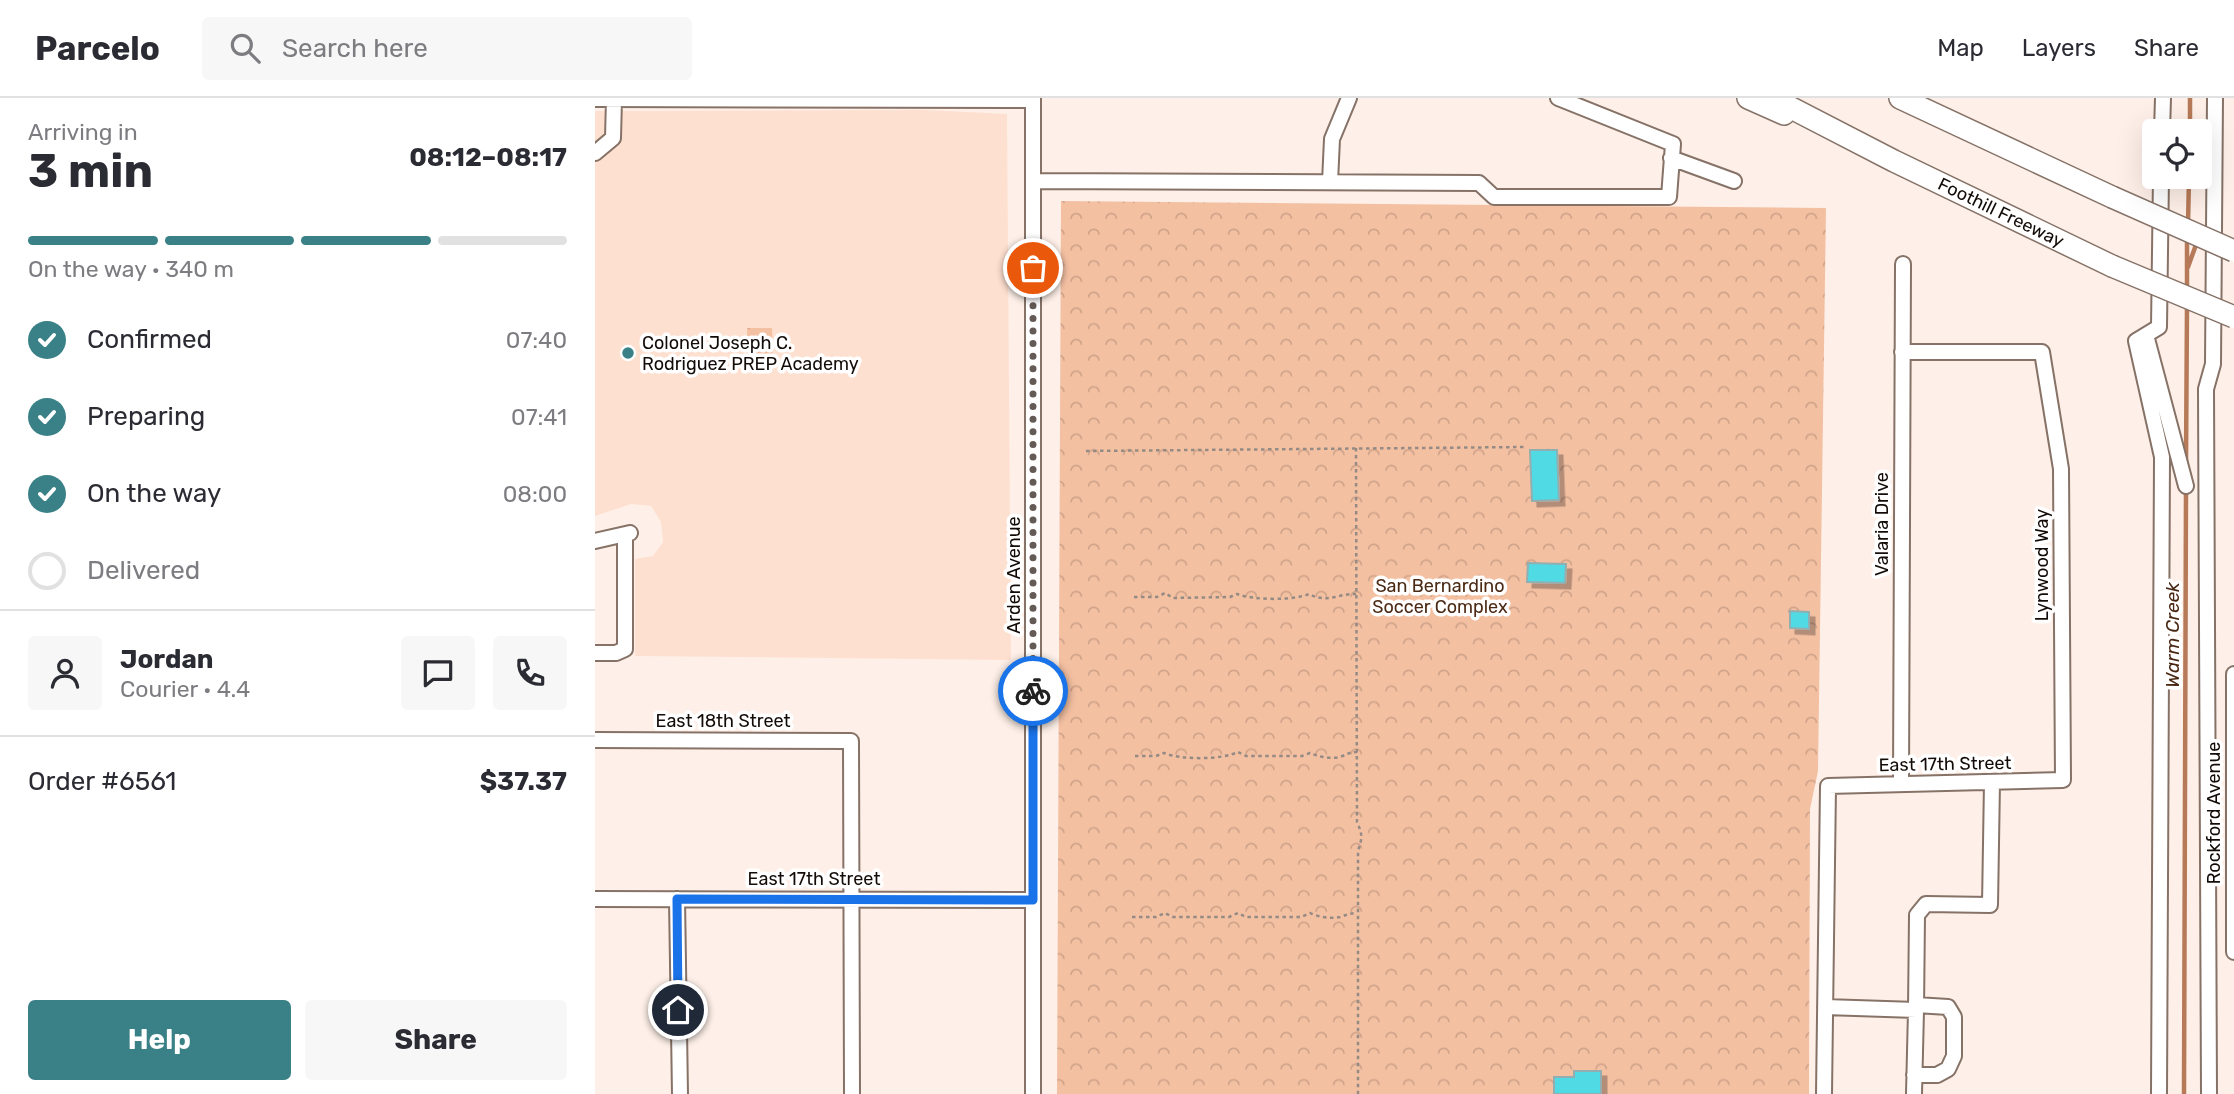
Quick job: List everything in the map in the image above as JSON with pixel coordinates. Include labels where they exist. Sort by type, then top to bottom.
[{"type":"highway","points":[[1748,98],[1894,161]]},
{"type":"highway","name":"Foothill Freeway","points":[[1772,98],[1894,161],[2112,266],[2234,317]]},
{"type":"highway","points":[[1901,98],[2234,251]]},
{"type":"street","points":[[1330,182],[1332,139],[1349,98]]},
{"type":"street","points":[[1033,181],[1479,183],[1494,197],[1669,197],[1673,144],[1558,98]]},
{"type":"street","points":[[2162,119],[2163,98]]},
{"type":"street","points":[[2209,1094],[2206,389],[2213,364],[2215,98]]},
{"type":"street","points":[[595,99],[1033,99]]},
{"type":"street","points":[[595,153],[613,138],[614,99]]},
{"type":"street","name":"Arden Avenue","points":[[1033,99],[1033,1094]]},
{"type":"street","points":[[1671,158],[1734,181]]},
{"type":"street","points":[[2159,1094],[2162,457],[2136,341],[2158,327],[2161,189]]},
{"type":"street","name":"Valaria Drive","points":[[1901,784],[1902,264]]},
{"type":"street","points":[[2146,335],[2186,486]]},
{"type":"street","name":"Lynwood Way","points":[[1902,352],[2042,352],[2060,469],[2063,780]]},
{"type":"street","points":[[595,541],[628,534],[625,649],[616,653],[595,653]]},
{"type":"street","name":"Rockford Avenue","points":[[2234,674],[2234,952]]},
{"type":"street","name":"East 18th Street","points":[[595,740],[851,741],[852,898]]},
{"type":"street","name":"East 17th Street","points":[[1825,1007],[1828,786],[2063,780]]},
{"type":"street","points":[[1914,1094],[1917,915],[1926,904],[1990,905],[1992,782]]},
{"type":"street","points":[[852,898],[852,1094]]},
{"type":"street","name":"East 17th Street","points":[[595,899],[1033,900]]},
{"type":"street","points":[[677,899],[680,1094]]},
{"type":"street","points":[[1823,1094],[1825,1007],[1948,1007],[1954,1017],[1954,1056],[1948,1069],[1937,1075],[1914,1075]]},
{"type":"path","points":[[1086,451],[1526,447]]},
{"type":"path","points":[[1356,448],[1357,821],[1363,840],[1358,850],[1358,1094]]},
{"type":"path","points":[[1134,597],[1157,597],[1165,593],[1173,598],[1230,597],[1237,594],[1247,597],[1301,597],[1310,594],[1317,598],[1341,598],[1356,594]]},
{"type":"path","points":[[1135,756],[1156,756],[1164,753],[1174,757],[1229,757],[1238,752],[1246,756],[1302,756],[1310,753],[1330,757],[1357,752]]},
{"type":"path","points":[[1132,917],[1156,917],[1165,913],[1173,917],[1229,917],[1238,913],[1246,917],[1301,917],[1310,913],[1341,917],[1347,913],[1357,913]]},
{"type":"shaded area","points":[[927,110],[1007,114],[1011,660],[635,656],[635,559],[653,556],[663,542],[661,522],[651,506],[631,504],[595,516],[595,111]]},
{"type":"green space","name":"San Bernardino Soccer Complex","points":[[1061,201],[1826,208],[1818,771],[1810,809],[1809,1094],[1057,1094]]},
{"type":"green space","points":[[747,328],[772,328],[773,364],[748,365]]},
{"type":"building","points":[[1530,450],[1557,450],[1559,500],[1532,501]]},
{"type":"building","points":[[1528,563],[1566,564],[1565,583],[1527,582]]},
{"type":"building","points":[[1790,611],[1809,612],[1809,629],[1790,628]]},
{"type":"building","points":[[1574,1071],[1601,1071],[1601,1094],[1554,1094],[1554,1077],[1574,1077]]},
{"type":"waterway","name":"Warm Creek","points":[[2190,98],[2190,119]]},
{"type":"waterway","name":"Warm Creek","points":[[2188,225],[2189,189]]},
{"type":"waterway","name":"Warm Creek","points":[[2187,237],[2187,291]]},
{"type":"waterway","name":"Warm Creek","points":[[2188,267],[2197,242]]},
{"type":"waterway","name":"Warm Creek","points":[[2186,463],[2187,304]]},
{"type":"waterway","name":"Warm Creek","points":[[2184,1094],[2186,489]]},
{"type":"way so far","points":[[1033,268],[1033,691]]},
{"type":"place","name":"Colonel Joseph C. Rodriguez PREP Academy","points":[[628,353]]},
{"type":"route","points":[[678,1010],[677,899],[1033,900],[1033,691]]}]
